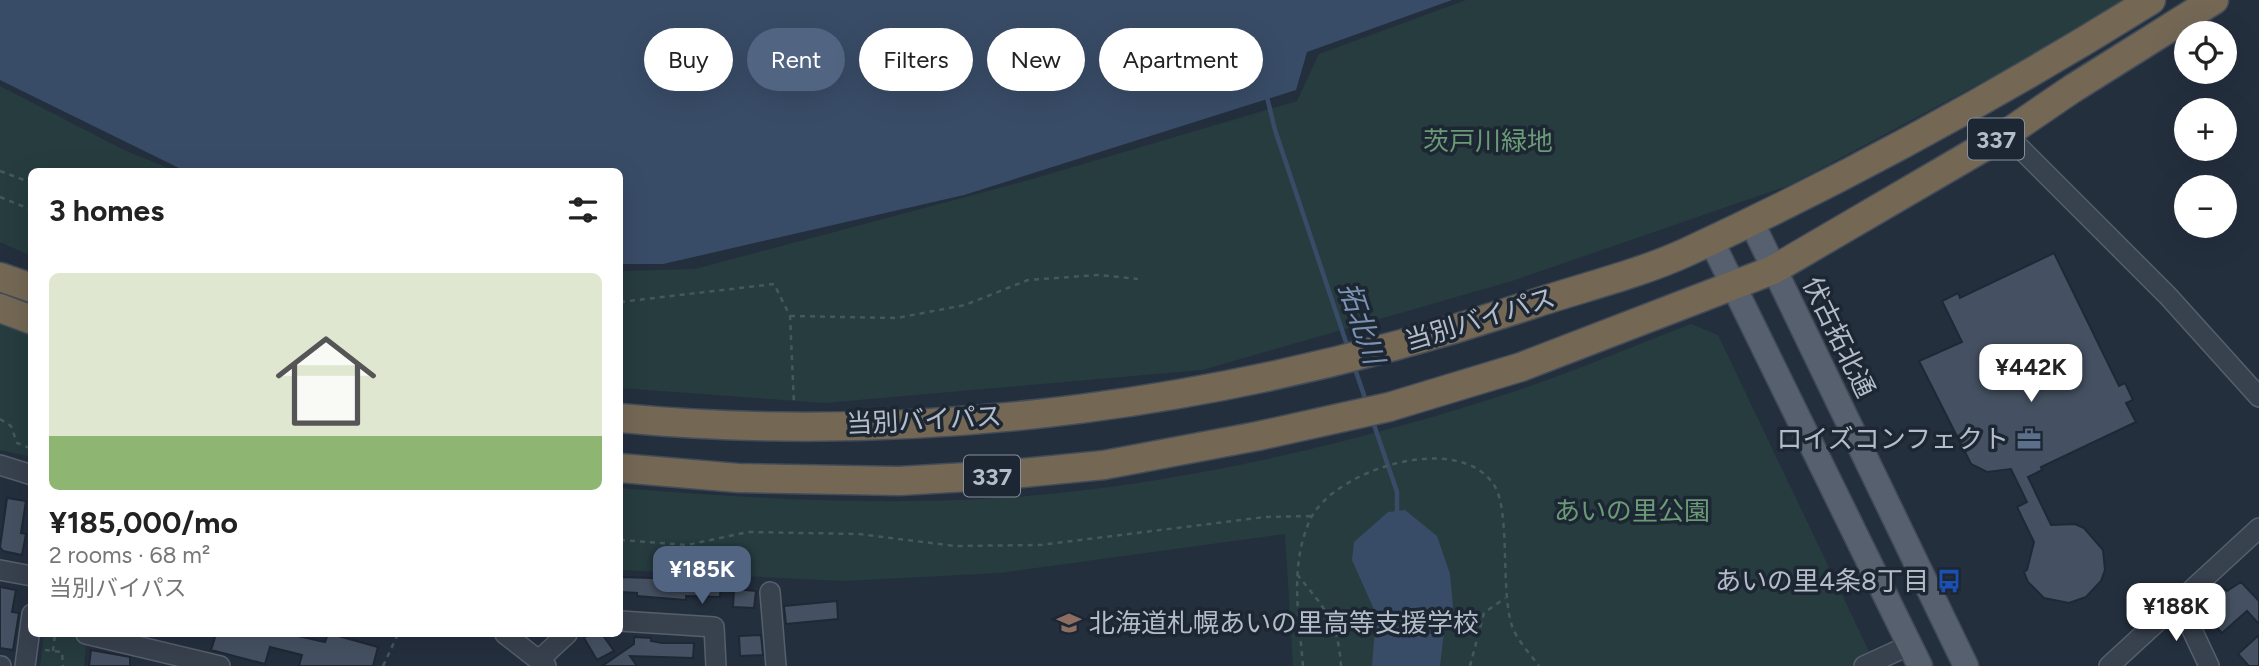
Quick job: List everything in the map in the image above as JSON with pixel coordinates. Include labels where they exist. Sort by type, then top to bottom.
[{"type":"highway","name":"当別バイパス","points":[[623,418],[750,426],[911,423],[1104,407],[1246,381],[1351,357],[1491,318],[1684,253],[1752,223],[2019,82],[2151,0]]},
{"type":"highway","name":"当別バイパス","points":[[623,468],[738,478],[886,481],[1002,475],[1104,465],[1258,436],[1369,411],[1521,367],[1773,270],[2006,134],[2214,0]]},
{"type":"highway","points":[[0,277],[28,287]]},
{"type":"highway","points":[[0,308],[28,318]]},
{"type":"main road","name":"伏古拓北通","points":[[1752,223],[1966,666]]},
{"type":"main road","points":[[1711,240],[1915,655]]},
{"type":"street","points":[[2006,134],[2168,296],[2259,397]]},
{"type":"street","points":[[0,466],[28,474]]},
{"type":"street","points":[[2109,666],[2259,528]]},
{"type":"street","points":[[0,570],[28,575]]},
{"type":"street","points":[[771,592],[776,666]]},
{"type":"street","points":[[2179,602],[2210,666]]},
{"type":"street","points":[[623,621],[714,627],[716,666]]},
{"type":"street","points":[[25,666],[29,637]]},
{"type":"street","points":[[94,637],[147,657],[220,666]]},
{"type":"street","points":[[509,637],[543,663],[565,637]]},
{"type":"street","points":[[1864,666],[1915,655]]},
{"type":"path","points":[[0,172],[28,182]]},
{"type":"path","points":[[0,197],[28,208]]},
{"type":"path","points":[[790,316],[897,318],[965,305],[1028,280],[1098,275],[1138,279]]},
{"type":"path","points":[[623,302],[774,284],[790,316],[796,425]]},
{"type":"path","points":[[0,419],[11,426],[17,443],[28,447]]},
{"type":"path","points":[[1303,666],[1297,573],[1299,550],[1312,516],[1335,491],[1362,477],[1409,459],[1443,456],[1470,466],[1494,484],[1501,505],[1506,598],[1513,629],[1539,666]]},
{"type":"path","points":[[623,540],[687,545],[748,532],[859,534],[955,546],[1040,545],[1265,517],[1312,516]]},
{"type":"path","points":[[1297,573],[1326,608],[1336,631],[1341,666]]},
{"type":"path","points":[[1470,666],[1483,613],[1506,598]]},
{"type":"path","points":[[53,651],[55,637]]},
{"type":"path","points":[[383,666],[397,637]]},
{"type":"path","points":[[41,650],[62,652],[63,666]]},
{"type":"green space","name":"茨戸川緑地","points":[[1466,0],[2125,0],[2059,41],[1790,185],[1512,281],[1202,370],[825,403],[623,388],[623,271],[695,269],[1029,180],[1297,101],[1319,54]]},
{"type":"green space","points":[[0,86],[122,149],[168,168],[28,168],[28,255],[0,242]]},
{"type":"green space","points":[[0,320],[28,331],[28,455],[0,450]]},
{"type":"green space","name":"あいの里公園","points":[[1691,324],[1718,335],[1876,666],[1293,666],[1285,534],[1000,573],[843,581],[623,570],[623,488],[772,498],[874,501],[976,499],[1089,490],[1213,470],[1336,443],[1457,410],[1538,383]]},
{"type":"green space","points":[[44,637],[87,637],[84,666],[40,666]]},
{"type":"water","points":[[0,0],[1452,0],[1307,52],[1296,90],[964,195],[663,264],[623,264],[623,168],[179,168],[0,80]]},
{"type":"water","points":[[1405,510],[1437,536],[1450,574],[1453,607],[1444,632],[1440,666],[1372,666],[1376,614],[1352,560],[1354,542],[1388,512]]},
{"type":"building","name":"ロイズコンフェクト","points":[[2054,253],[2119,386],[2125,383],[2133,400],[2126,403],[2136,422],[2041,467],[2042,470],[2028,477],[2051,525],[2075,524],[2084,528],[2103,550],[2105,570],[2101,581],[2086,597],[2069,603],[2044,598],[2028,582],[2024,572],[2027,570],[2034,542],[2017,507],[2027,502],[2011,469],[1987,472],[1971,464],[1919,361],[1962,342],[1942,301],[1958,293],[1960,298]]},
{"type":"building","points":[[7,498],[26,501],[21,533],[26,534],[22,555],[3,551],[0,547]]},
{"type":"building","points":[[623,577],[721,580],[720,597],[686,596],[686,600],[637,596],[637,593],[623,592]]},
{"type":"building","points":[[2241,582],[2259,601],[2259,624],[2247,611],[2222,633],[2208,619],[2213,614],[2205,604],[2224,588],[2227,591]]},
{"type":"building","points":[[0,587],[16,590],[12,612],[19,613],[13,650],[0,648]]},
{"type":"building","points":[[734,589],[756,591],[754,608],[733,607]]},
{"type":"building","points":[[837,601],[838,619],[786,624],[784,606]]},
{"type":"building","points":[[761,635],[763,655],[740,656],[739,636]]},
{"type":"building","points":[[2259,635],[2259,666],[2249,666],[2238,654]]},
{"type":"building","points":[[215,637],[302,637],[325,642],[327,637],[342,637],[378,647],[373,666],[299,666],[302,655],[270,647],[265,664],[211,650]]},
{"type":"building","points":[[604,637],[614,651],[597,660],[584,638]]},
{"type":"building","points":[[634,637],[651,638],[651,641],[662,643],[694,643],[693,658],[630,656],[637,666],[602,666],[634,644]]},
{"type":"building","points":[[91,650],[130,657],[130,666],[89,666]]},
{"type":"waterway","name":"拓北川","points":[[1266,93],[1275,130],[1348,348]]},
{"type":"waterway","name":"拓北川","points":[[1354,366],[1366,401]]},
{"type":"waterway","name":"拓北川","points":[[1372,419],[1397,492],[1397,515]]},
{"type":"place","name":"ロイズコンフェクト","points":[[2029,439]]},
{"type":"place","name":"あいの里4条8丁目","points":[[1949,581]]},
{"type":"place","name":"北海道札幌あいの里高等支援学校","points":[[1069,623]]}]
